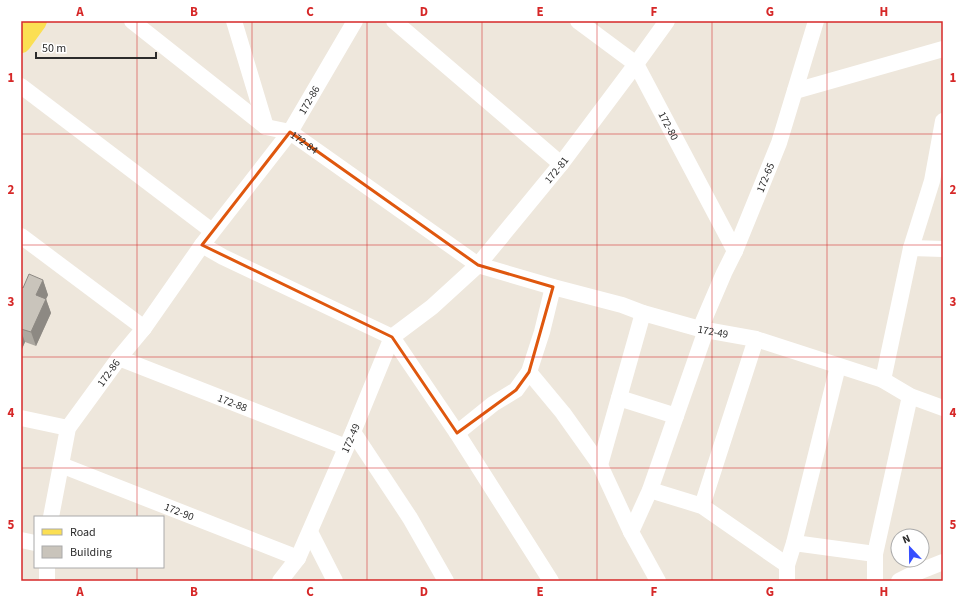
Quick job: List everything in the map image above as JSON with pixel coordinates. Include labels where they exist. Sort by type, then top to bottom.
[{"type":"main road","points":[[21,44],[37,21]]},
{"type":"street","name":"172-84","points":[[132,21],[266,127],[290,132],[478,265]]},
{"type":"street","points":[[234,21],[266,127]]},
{"type":"street","name":"172-86","points":[[51,516],[68,428],[119,358],[144,328],[202,245],[290,132],[355,21]]},
{"type":"street","points":[[394,21],[561,164]]},
{"type":"street","name":"172-80","points":[[578,21],[636,64],[735,251]]},
{"type":"street","name":"172-81","points":[[392,337],[432,307],[478,265],[561,164],[667,21]]},
{"type":"street","name":"172-65","points":[[631,532],[650,490],[676,416],[703,330],[724,273],[735,251],[779,142],[816,21]]},
{"type":"street","points":[[794,92],[943,49]]},
{"type":"street","points":[[21,86],[212,232]]},
{"type":"street","points":[[883,380],[911,248],[937,182],[943,122]]},
{"type":"street","points":[[21,236],[144,328]]},
{"type":"street","points":[[202,245],[230,260],[392,337],[457,433],[551,581]]},
{"type":"street","points":[[911,248],[943,249]]},
{"type":"street","name":"172-49","points":[[478,265],[622,305],[643,313],[703,330],[756,339],[883,380],[910,396],[943,408]]},
{"type":"street","points":[[457,433],[493,404],[516,390],[529,372],[542,332],[553,287]]},
{"type":"street","points":[[600,465],[643,313]]},
{"type":"street","name":"172-49","points":[[280,581],[298,558],[310,532],[392,337]]},
{"type":"street","points":[[702,506],[756,339]]},
{"type":"street","name":"172-88","points":[[119,358],[346,447]]},
{"type":"street","points":[[787,581],[787,565],[794,543],[838,366]]},
{"type":"street","points":[[529,372],[563,413],[600,465],[631,532],[658,581]]},
{"type":"street","points":[[875,581],[875,554],[910,396]]},
{"type":"street","points":[[619,398],[676,416]]},
{"type":"street","points":[[21,418],[68,428]]},
{"type":"street","points":[[353,432],[410,518],[446,581]]},
{"type":"street","name":"172-90","points":[[61,465],[298,558]]},
{"type":"street","points":[[650,490],[702,506],[787,565]]},
{"type":"street","points":[[310,532],[336,581]]},
{"type":"street","points":[[21,540],[34,543]]},
{"type":"street","points":[[794,543],[875,554]]},
{"type":"street","points":[[899,581],[942,563]]},
{"type":"street","points":[[47,568],[47,581]]},
{"type":"highlighted area","points":[[290,132],[478,265],[553,287],[529,372],[516,390],[457,433],[392,337],[202,245]]},
{"type":"building","points":[[29,274],[43,280],[36,295],[46,299],[31,332],[21,329],[21,287],[23,288]]}]
